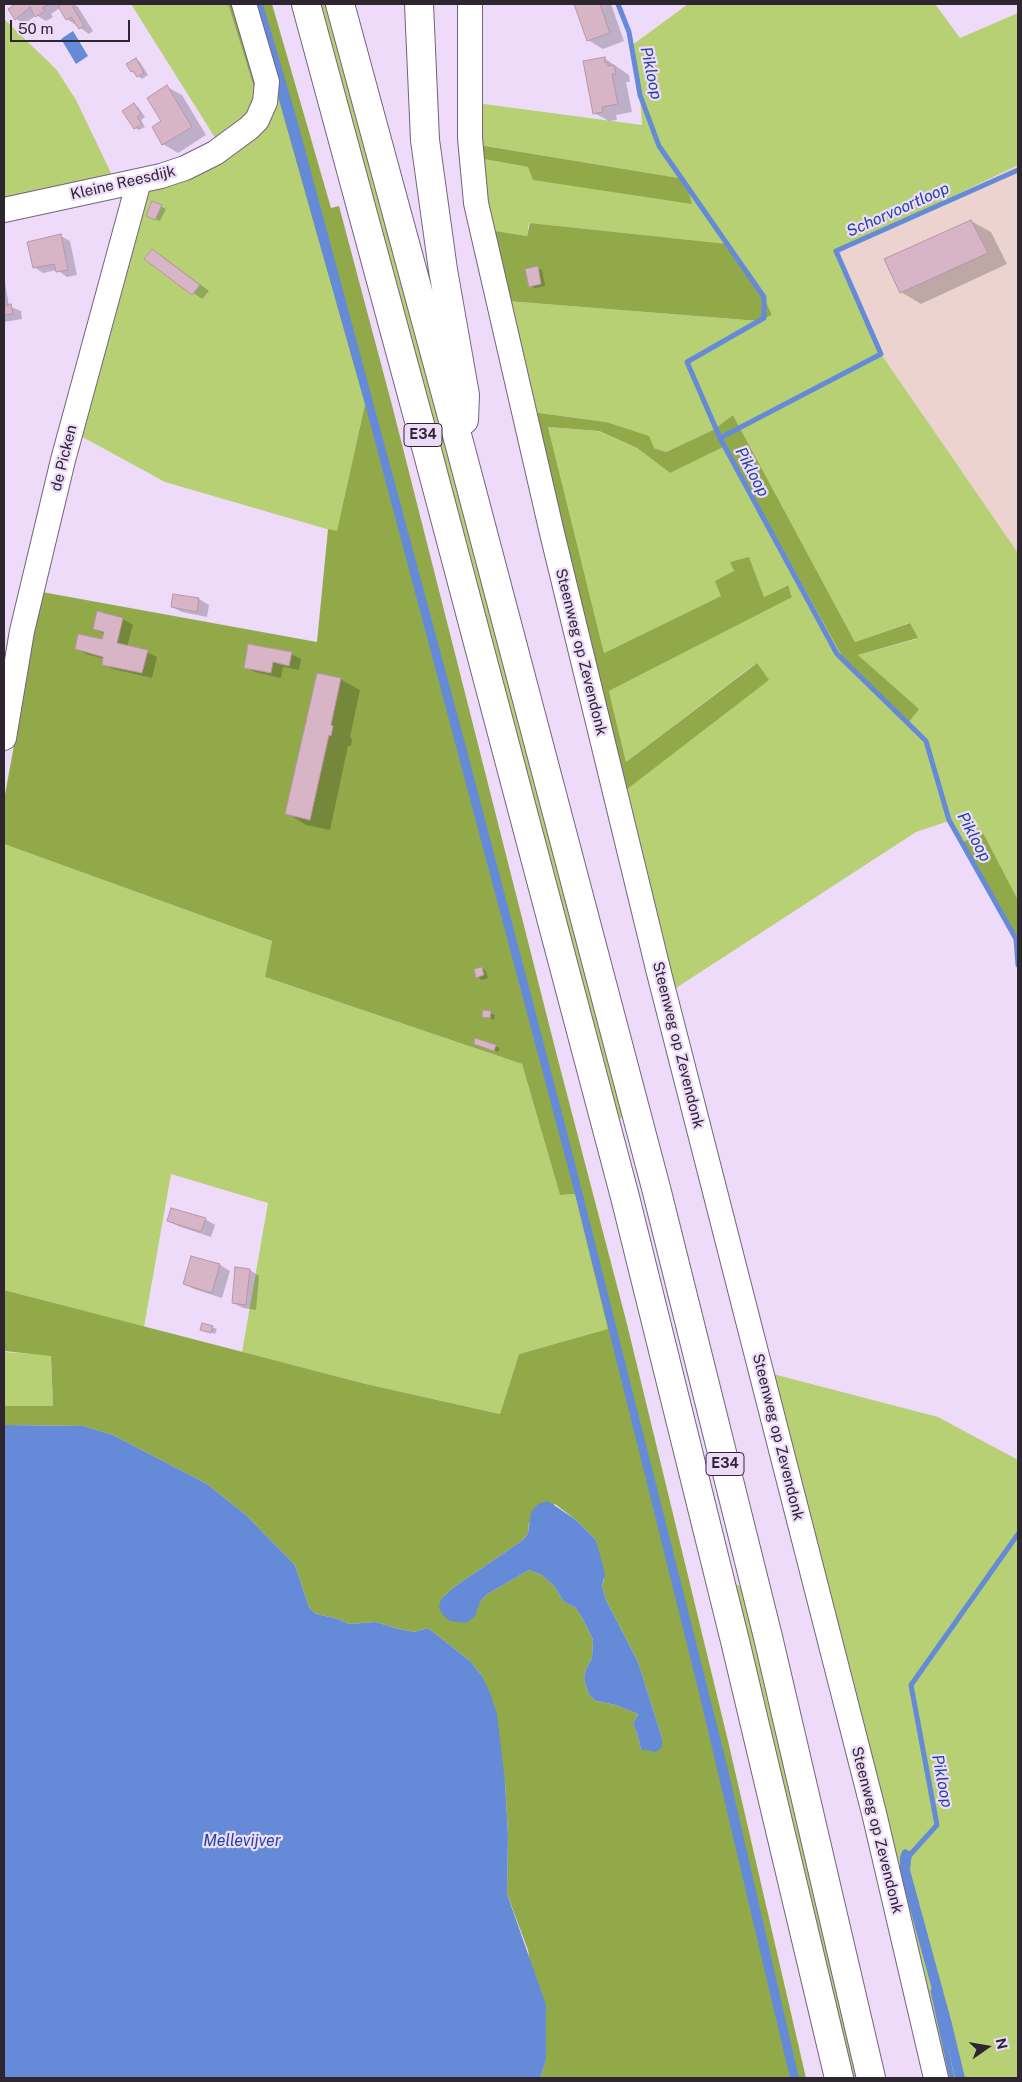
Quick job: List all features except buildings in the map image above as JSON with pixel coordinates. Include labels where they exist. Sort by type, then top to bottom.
[{"type":"highway","name":"E34","points":[[306,4],[428,454],[625,1197],[735,1641],[839,2078]]},
{"type":"highway","name":"E34","points":[[340,4],[460,446],[656,1188],[768,1637],[871,2078]]},
{"type":"highway","points":[[419,4],[425,140],[443,270],[465,395],[465,418],[460,446]]},
{"type":"street","name":"Kleine Reesdijk","points":[[4,210],[139,181],[186,168],[207,157],[249,128],[257,120],[265,102],[267,82],[244,4]]},
{"type":"street","name":"Steenweg op Zevendonk","points":[[470,4],[470,138],[476,203],[552,534],[657,964],[874,1813],[936,2078]]},
{"type":"street","name":"de Picken","points":[[4,738],[22,630],[62,460],[139,181]]},
{"type":"shaded area","points":[[1018,165],[1018,553],[881,354],[836,251]]},
{"type":"green space","points":[[131,4],[228,4],[254,88],[260,101],[219,144]]},
{"type":"green space","points":[[228,4],[239,4],[260,75],[255,91]]},
{"type":"green space","points":[[252,4],[272,4],[331,208],[339,206],[393,409],[627,1324],[728,1741],[806,2078],[540,2078],[546,2060],[528,1950],[507,1894],[508,1835],[505,1782],[482,1676],[470,1661],[428,1628],[414,1632],[376,1622],[349,1624],[335,1618],[316,1614],[309,1607],[295,1565],[246,1515],[207,1484],[113,1435],[83,1426],[4,1425],[4,1406],[53,1406],[51,1356],[4,1351],[4,1290],[366,1384],[500,1414],[519,1354],[608,1329],[575,1194],[560,1195],[522,1064],[265,977],[272,941],[4,844],[4,800],[42,592],[317,642],[328,529],[337,531],[365,404]],"holes":[[[555,1504],[576,1520],[596,1540],[604,1580],[602,1586],[606,1600],[638,1662],[662,1738],[641,1749],[633,1725],[638,1714],[616,1705],[596,1701],[589,1695],[584,1679],[586,1669],[592,1658],[593,1640],[575,1607],[564,1602],[554,1586],[542,1575],[529,1570],[486,1595],[480,1602],[441,1599],[454,1587],[523,1540],[528,1533],[529,1523]]]},
{"type":"green space","points":[[318,4],[326,4],[625,1116],[617,1120]]},
{"type":"green space","points":[[688,4],[935,4],[960,38],[1018,13],[1018,165],[836,252],[881,354],[1018,553],[1018,900],[983,834],[961,843],[949,821],[916,832],[673,990],[622,793],[756,663],[626,762],[609,691],[792,596],[787,585],[764,597],[749,558],[731,562],[734,571],[721,596],[604,653],[548,427],[598,431],[637,448],[670,473],[725,445],[843,658],[909,722],[918,709],[858,655],[917,639],[909,623],[855,642],[733,415],[713,430],[666,452],[654,448],[606,422],[532,412],[507,301],[759,321],[772,315],[764,297],[727,244],[529,223],[527,236],[489,230],[478,158],[528,167],[685,179],[479,145],[476,103],[642,125],[640,95],[631,46]]},
{"type":"green space","points":[[4,19],[56,69],[76,100],[112,175],[4,199]]},
{"type":"green space","points":[[277,88],[365,404],[337,532],[165,482],[77,434],[146,192],[182,177]]},
{"type":"green space","points":[[479,145],[685,179],[692,204],[533,180],[528,167],[478,158]]},
{"type":"green space","points":[[530,223],[728,244],[764,297],[772,315],[759,321],[507,301],[489,230],[527,236]]},
{"type":"green space","points":[[532,412],[606,422],[649,436],[654,448],[666,452],[713,430],[733,415],[855,642],[910,623],[918,638],[858,655],[919,709],[909,722],[843,658],[725,446],[670,473],[637,448],[599,431],[548,427],[604,653],[721,596],[715,581],[734,571],[730,562],[749,557],[764,597],[788,585],[792,597],[609,691],[626,762],[757,663],[769,680],[622,793]]},
{"type":"green space","points":[[983,833],[1018,900],[1018,958],[1016,939],[961,843]]},
{"type":"green space","points":[[4,844],[272,941],[265,977],[522,1064],[560,1195],[575,1194],[609,1329],[519,1354],[500,1414],[366,1384],[242,1352],[268,1203],[171,1174],[144,1327],[4,1290]]},
{"type":"green space","points":[[4,1352],[51,1355],[53,1406],[4,1406]]},
{"type":"green space","points":[[773,1374],[938,1417],[1018,1460],[1018,2078],[949,2078]]},
{"type":"green space","points":[[735,1584],[745,1588],[860,2078],[850,2078]]},
{"type":"water","points":[[252,4],[263,4],[296,116],[466,747],[568,1136],[727,1765],[799,2078],[790,2078],[700,1697],[575,1194],[365,404]]},
{"type":"water","points":[[73,31],[88,56],[76,64],[61,39]]},
{"type":"water","name":"Mellevijver","points":[[4,1425],[83,1426],[113,1435],[207,1484],[246,1515],[295,1565],[309,1607],[316,1614],[335,1618],[349,1624],[376,1622],[414,1632],[428,1628],[470,1661],[482,1676],[497,1714],[505,1782],[508,1835],[507,1894],[546,2005],[546,2060],[540,2078],[4,2078]]},
{"type":"water","points":[[548,1501],[576,1520],[596,1540],[605,1574],[602,1586],[606,1600],[638,1662],[662,1738],[662,1747],[656,1752],[641,1749],[633,1725],[638,1714],[616,1705],[596,1701],[589,1695],[584,1679],[586,1669],[592,1658],[593,1640],[575,1607],[564,1602],[554,1586],[542,1575],[529,1570],[486,1595],[480,1602],[475,1616],[466,1623],[450,1621],[439,1608],[441,1599],[454,1587],[523,1540],[528,1533],[531,1512],[538,1504]]},
{"type":"water","points":[[905,1849],[912,1852],[910,1870],[965,2078],[955,2078],[900,1871],[900,1857]]},
{"type":"waterway","name":"Pikloop","points":[[618,4],[629,32],[640,95],[659,146],[764,297],[764,318],[687,362],[720,438],[837,654],[926,741],[949,820],[1016,939],[1018,965]]},
{"type":"waterway","name":"Schorvoortloop","points":[[720,438],[881,354],[836,251],[1018,170]]},
{"type":"waterway","name":"Pikloop","points":[[908,1857],[937,1825],[911,1685],[1018,1534]]},
{"type":"waterway","name":"Pikloop","points":[[933,1991],[952,2078]]}]
